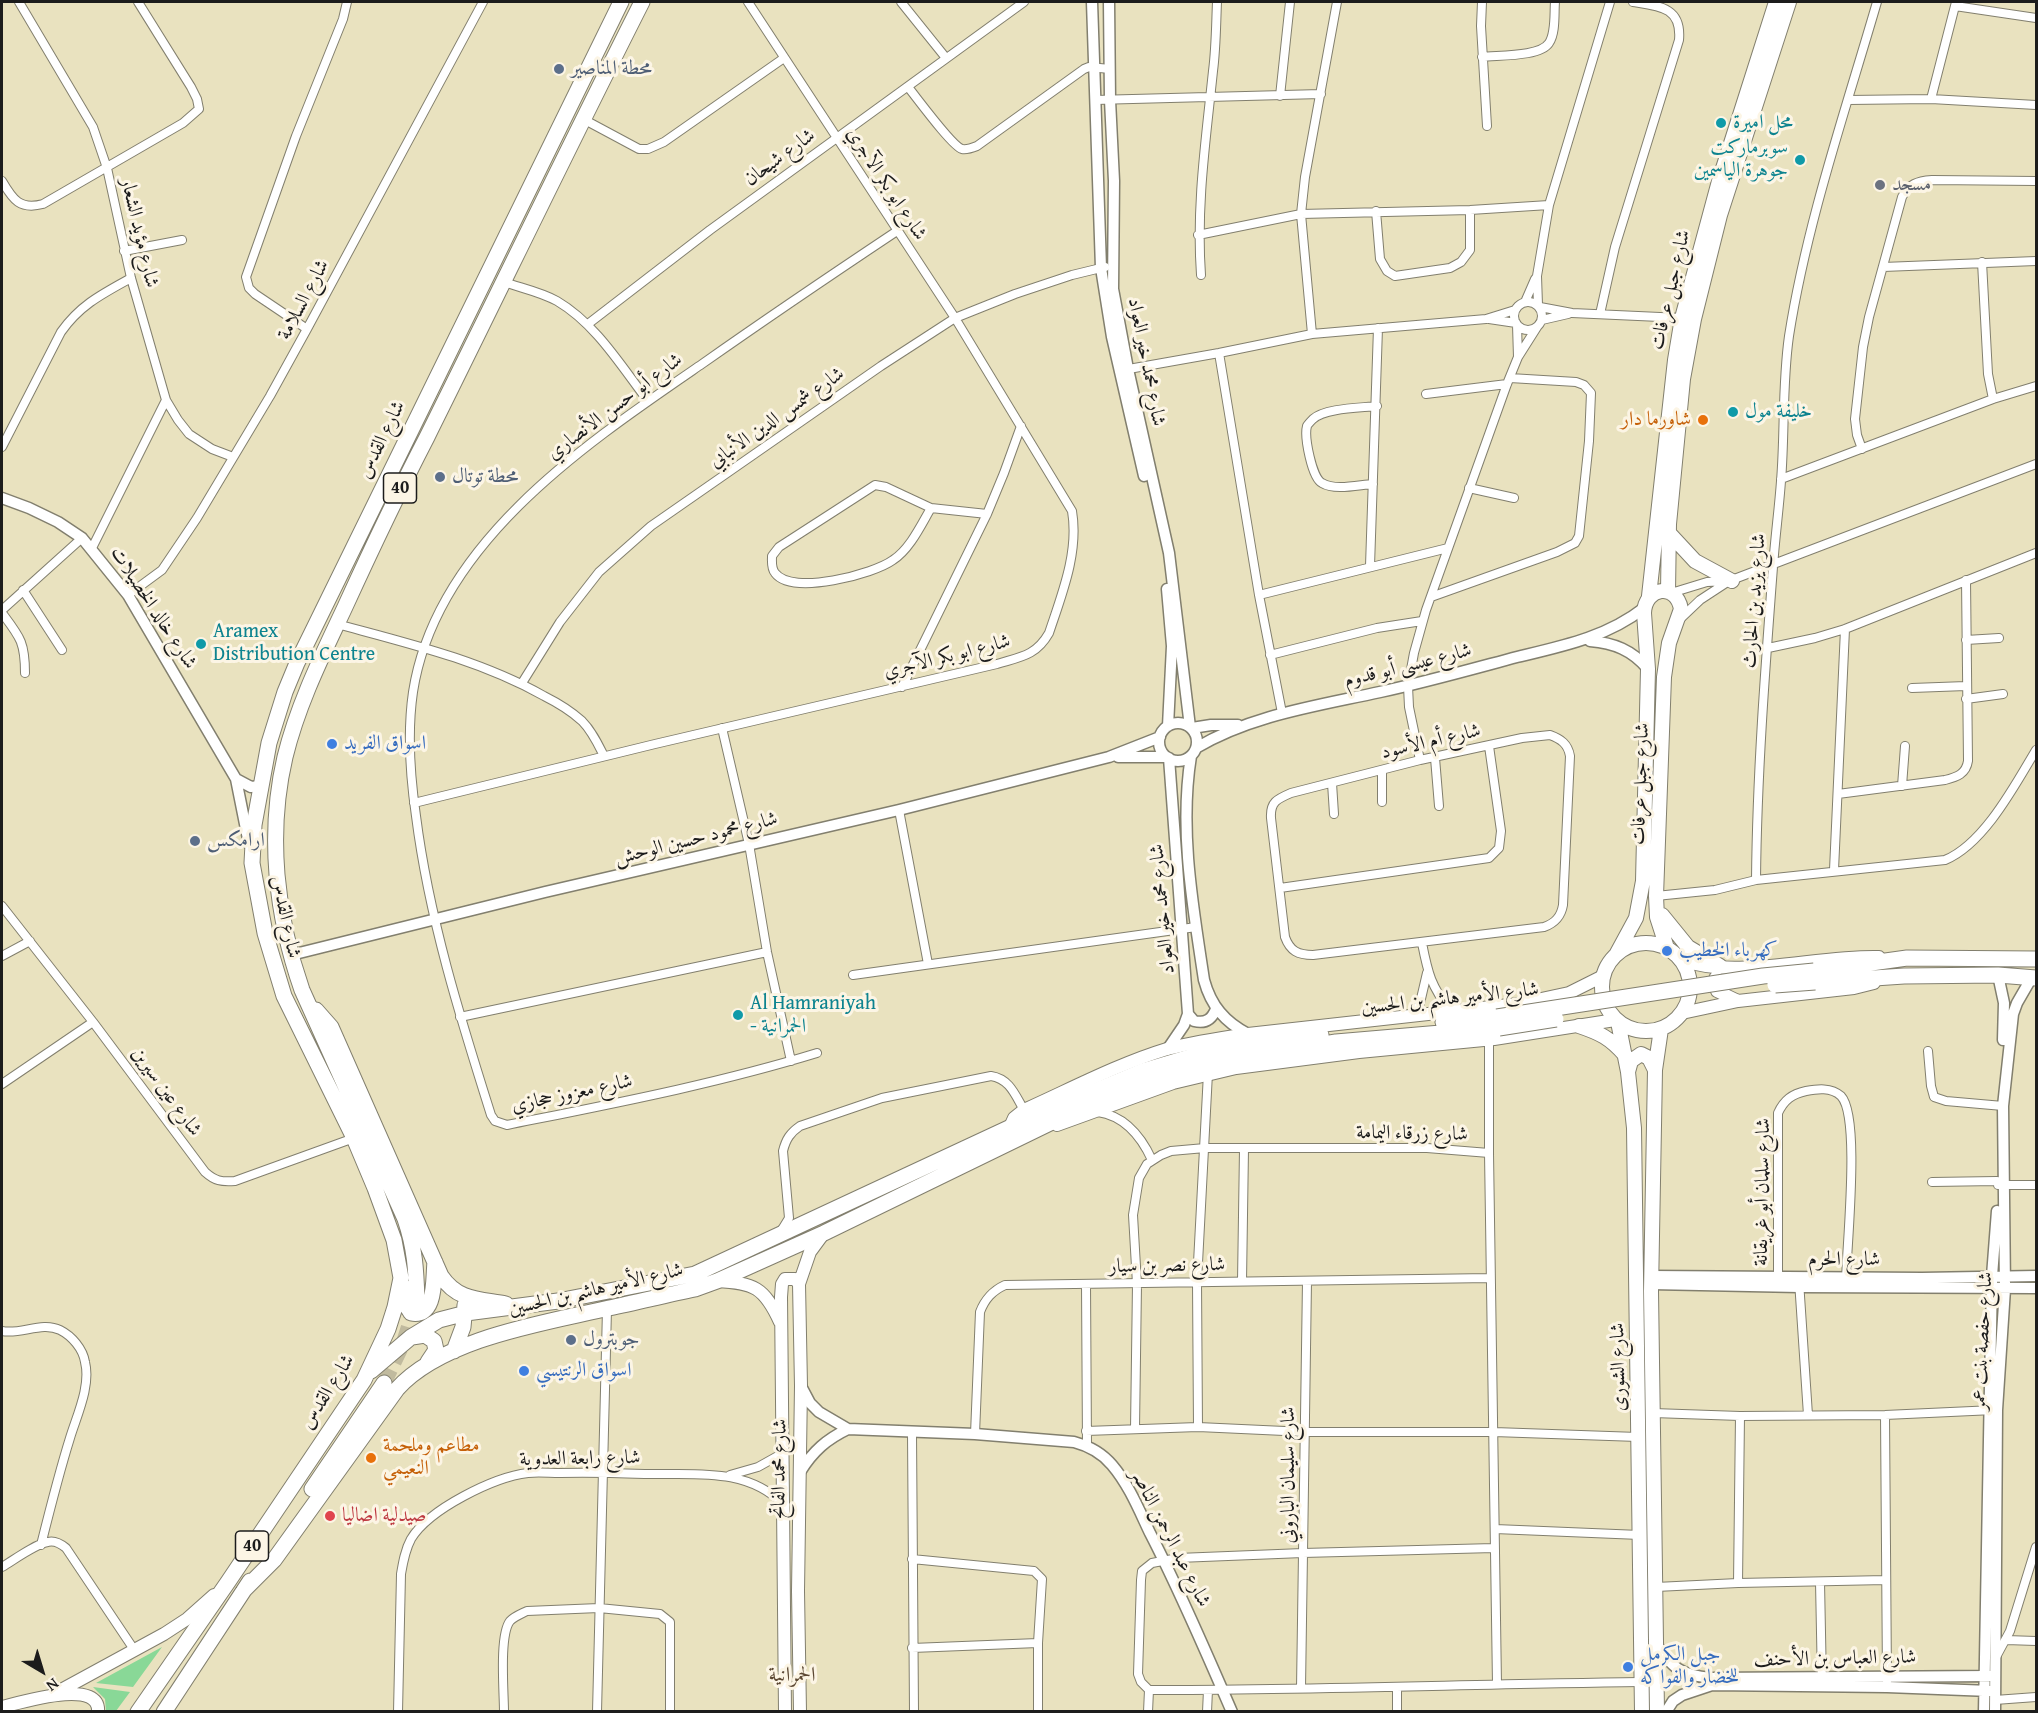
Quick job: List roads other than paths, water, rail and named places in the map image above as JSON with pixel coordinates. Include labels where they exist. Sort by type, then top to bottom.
[{"type":"highway","name":"شارع القدس","points":[[138,1712],[364,1380],[388,1329],[395,1307],[401,1278],[392,1234],[354,1138],[284,996],[265,933],[252,863],[254,825],[260,786],[276,720],[297,663],[621,2]]},
{"type":"highway","name":"شارع القدس","points":[[417,1300],[413,1243],[405,1219],[307,1002],[291,955],[281,911],[275,852],[275,831],[282,774],[300,708],[400,488],[642,2]]},
{"type":"highway","name":"شارع الأمير هاشم بن الحسين","points":[[1814,977],[1907,958],[2037,959]]},
{"type":"highway","name":"شارع الأمير هاشم بن الحسين","points":[[244,1590],[274,1560],[397,1389],[428,1362],[495,1336],[694,1289],[717,1281],[824,1233],[1089,1104],[1167,1074],[1196,1066],[1336,1042],[1498,1022],[1763,976],[1998,975],[2034,978]]},
{"type":"highway","points":[[307,1002],[322,1015],[331,1027],[435,1262],[448,1286],[465,1297],[515,1305]]},
{"type":"highway","name":"شارع الأمير هاشم بن الحسين","points":[[364,1380],[379,1363],[411,1337],[438,1320],[515,1305],[558,1301],[695,1274],[1010,1127],[1143,1071],[1200,1054],[1294,1037],[1498,1022]]},
{"type":"highway","points":[[401,1278],[408,1309],[411,1312],[420,1313],[430,1304],[435,1262]]},
{"type":"highway","points":[[454,1352],[466,1313],[465,1297]]},
{"type":"highway","points":[[495,1310],[484,1316],[479,1325],[484,1333],[495,1336]]},
{"type":"highway","points":[[411,1337],[425,1335],[434,1341],[436,1350],[428,1362]]},
{"type":"highway","name":"شارع القدس","points":[[164,1712],[384,1383]]},
{"type":"main road","name":"شارع جبل عرفات","points":[[1617,953],[1636,918],[1643,881],[1648,669],[1647,602],[1675,360],[1682,318],[1719,181],[1776,2]]},
{"type":"main road","name":"شارع جبل عرفات","points":[[1667,948],[1657,907],[1665,664],[1681,609],[1678,600],[1670,592],[1669,533],[1683,379],[1694,319],[1720,215],[1789,2]]},
{"type":"main road","points":[[1669,533],[1695,561],[1730,581]]},
{"type":"main road","points":[[1647,602],[1657,592],[1670,592]]},
{"type":"main road","points":[[1636,918],[1646,921],[1657,907],[1684,944],[1696,954],[1726,967],[1717,976],[1714,987],[1720,994],[1738,1001]]},
{"type":"main road","points":[[1650,943],[1667,948],[1681,960],[1689,977],[1690,996],[1682,1013],[1673,1023],[1661,1029],[1638,1031],[1617,1021],[1608,1011],[1603,1000],[1603,976],[1608,963],[1617,953],[1633,945],[1650,943]]},
{"type":"main road","name":"شارع الأمير هاشم بن الحسين","points":[[1681,960],[1696,965],[1726,967],[1857,956],[1907,958]]},
{"type":"main road","name":"شارع الأمير هاشم بن الحسين","points":[[1010,1127],[1014,1118],[1024,1110],[1126,1064],[1167,1050],[1208,1040],[1248,1034],[1518,1004],[1569,993],[1603,976]]},
{"type":"main road","name":"شارع الأمير هاشم بن الحسين","points":[[1682,1013],[1738,1001],[1854,988],[1904,976]]},
{"type":"main road","points":[[1562,1029],[1582,1017],[1585,1009],[1580,998],[1569,993]]},
{"type":"main road","name":"شارع الأمير هاشم بن الحسين","points":[[1038,1129],[1056,1126],[1098,1112],[1127,1099],[1208,1073],[1359,1052],[1489,1040],[1617,1021]]},
{"type":"main road","name":"شارع الشورى","points":[[1617,1021],[1628,1072],[1634,1128],[1642,1712]]},
{"type":"main road","points":[[1579,1026],[1599,1032],[1611,1040],[1625,1055]]},
{"type":"main road","name":"شارع الشورى","points":[[1657,1712],[1651,1280],[1655,1070],[1661,1029]]},
{"type":"main road","points":[[1628,1072],[1631,1061],[1641,1054],[1649,1058],[1655,1070]]},
{"type":"main road","name":"شارع محمد الفاتح","points":[[800,1712],[799,1284],[810,1252],[824,1233]]},
{"type":"main road","points":[[780,1323],[782,1284],[785,1279],[790,1278],[795,1279],[799,1284]]},
{"type":"main road","name":"شارع محمد الفاتح","points":[[717,1281],[744,1282],[755,1288],[774,1310],[780,1323],[785,1712]]},
{"type":"main road","points":[[52,1695],[135,1651],[187,1619],[228,1582]]},
{"type":"main road","points":[[2,1707],[52,1695],[80,1694],[93,1697],[97,1702],[98,1712]]},
{"type":"street","name":"شارع مؤيد الشعار","points":[[19,2],[93,127],[107,168],[124,251],[166,400],[189,434],[212,449],[233,457]]},
{"type":"street","points":[[2,181],[14,199],[24,205],[32,207],[44,204],[183,123],[199,109],[194,93],[138,2]]},
{"type":"street","points":[[307,329],[255,294],[249,288],[246,277],[296,136],[343,20],[347,2]]},
{"type":"street","name":"شارع السلامة","points":[[128,595],[151,579],[167,563],[197,518],[270,396],[483,2]]},
{"type":"street","name":"شارع ابو بكر الآجري","points":[[414,803],[996,664],[1026,655],[1042,645],[1049,633],[1074,545],[1072,511],[1064,494],[955,318],[748,2]]},
{"type":"street","points":[[901,2],[946,58]]},
{"type":"street","name":"شارع شيحان","points":[[588,324],[710,230],[1024,2]]},
{"type":"street","name":"شارع محمد خير العواد","points":[[1092,2],[1095,100],[1107,267],[1124,370],[1166,571],[1172,646],[1168,726]]},
{"type":"street","name":"شارع محمد خير العواد","points":[[1107,267],[1114,181],[1109,2]]},
{"type":"street","points":[[1201,275],[1198,235],[1202,159],[1210,98],[1217,2]]},
{"type":"street","points":[[1280,96],[1290,2]]},
{"type":"street","points":[[1312,334],[1301,214],[1305,177],[1337,2]]},
{"type":"street","points":[[1482,2],[1482,57],[1487,126]]},
{"type":"street","points":[[1482,57],[1535,52],[1543,49],[1549,44],[1552,36],[1555,2]]},
{"type":"street","points":[[1420,760],[1409,707],[1408,686],[1422,621],[1518,357],[1540,324],[1537,276],[1549,205],[1610,2]]},
{"type":"street","points":[[1600,314],[1615,247],[1680,31],[1673,14],[1664,7],[1633,2]]},
{"type":"street","name":"شارع يزيد بن الحارث","points":[[1756,880],[1759,772],[1781,479],[1783,394],[1790,335],[1817,210],[1876,2]]},
{"type":"street","points":[[1931,99],[1956,4],[2037,18]]},
{"type":"street","points":[[583,119],[639,149],[648,149],[664,142],[784,58]]},
{"type":"street","points":[[908,87],[951,139],[962,149],[969,149],[977,146],[1078,72],[1089,67],[1110,69]]},
{"type":"street","points":[[1095,100],[1320,94]]},
{"type":"street","points":[[1848,100],[1931,99],[2037,105]]},
{"type":"street","points":[[1862,449],[1855,418],[1856,397],[1869,317],[1906,189],[1915,183],[1932,180],[2037,181]]},
{"type":"street","points":[[1198,235],[1301,214],[1470,210],[1549,205]]},
{"type":"street","points":[[1376,211],[1380,259],[1387,271],[1395,276],[1450,268],[1461,262],[1470,250],[1470,210]]},
{"type":"street","name":"شارع أبو حسن الأنصاري","points":[[435,919],[420,848],[414,803],[410,743],[411,713],[413,691],[424,647],[456,582],[479,551],[523,501],[555,472],[648,401],[897,231]]},
{"type":"street","points":[[124,251],[182,240]]},
{"type":"street","points":[[1883,267],[2037,261]]},
{"type":"street","points":[[1982,262],[1988,374],[1993,399]]},
{"type":"street","name":"شارع شمس الدين الأنبابي","points":[[522,683],[560,622],[599,573],[651,526],[881,366],[955,318],[1015,294],[1072,275],[1107,267]]},
{"type":"street","points":[[1124,370],[1219,354],[1312,334],[1486,319],[1515,310],[1525,302],[1537,276]]},
{"type":"street","points":[[2,447],[61,332],[73,315],[94,299],[131,278]]},
{"type":"street","points":[[504,282],[555,300],[588,324],[648,401]]},
{"type":"street","points":[[1525,302],[1572,313],[1682,318]]},
{"type":"street","points":[[1515,310],[1518,357]]},
{"type":"street","points":[[1486,319],[1517,324],[1523,329],[1530,330],[1540,324],[1572,313]]},
{"type":"street","points":[[1370,566],[1378,328]]},
{"type":"street","points":[[1219,354],[1259,595],[1282,714]]},
{"type":"street","name":"شارع محمد خير العواد","points":[[1124,370],[1169,553],[1191,727]]},
{"type":"street","points":[[1426,394],[1509,381],[1576,382],[1584,385],[1591,393],[1589,441],[1579,536],[1575,543],[1567,548],[1431,597]]},
{"type":"street","points":[[1781,479],[1993,399],[2037,386]]},
{"type":"street","points":[[92,548],[166,400]]},
{"type":"street","points":[[1373,484],[1333,486],[1319,482],[1311,462],[1307,426],[1319,414],[1377,406]]},
{"type":"street","points":[[902,687],[987,514],[1021,426]]},
{"type":"street","points":[[1676,623],[1700,600],[1730,581],[2037,464]]},
{"type":"street","points":[[931,508],[899,556],[881,567],[830,582],[803,584],[791,583],[774,572],[772,556],[779,547],[875,485],[886,487],[931,508],[987,514]]},
{"type":"street","points":[[1469,488],[1514,498]]},
{"type":"street","name":"شارع خالد الخصيلات","points":[[2,498],[58,522],[82,538],[128,595],[236,779],[252,863]]},
{"type":"street","points":[[25,673],[25,652],[20,638],[2,611],[82,538]]},
{"type":"street","points":[[1259,595],[1448,548]]},
{"type":"street","points":[[1768,648],[1845,630],[2037,553]]},
{"type":"street","points":[[1838,794],[1945,780],[1955,778],[1965,771],[1968,761],[1966,580]]},
{"type":"street","points":[[1670,592],[1707,582],[1730,581]]},
{"type":"street","points":[[23,590],[62,650]]},
{"type":"street","name":"شارع عيسى أبو قدوم","points":[[1194,752],[1241,725],[1408,686],[1583,640],[1616,628],[1647,602]]},
{"type":"street","points":[[1270,655],[1377,628],[1422,621]]},
{"type":"street","points":[[337,624],[424,647],[476,664],[522,683],[566,708],[583,722],[604,756]]},
{"type":"street","points":[[1834,870],[1845,630]]},
{"type":"street","points":[[1966,640],[2000,638]]},
{"type":"street","name":"شارع عيسى أبو قدوم","points":[[1583,640],[1604,642],[1624,649],[1633,654],[1648,669]]},
{"type":"street","points":[[1912,688],[1966,686]]},
{"type":"street","points":[[1966,699],[2003,694]]},
{"type":"street","points":[[1183,723],[1191,727],[1197,741],[1194,752],[1180,760],[1168,758],[1160,748],[1160,737],[1168,726],[1183,723]]},
{"type":"street","name":"شارع عيسى أبو قدوم","points":[[1191,727],[1241,725]]},
{"type":"street","points":[[722,728],[748,844],[767,952],[791,1061]]},
{"type":"street","name":"شارع أم الأسود","points":[[1550,735],[1564,742],[1569,748],[1569,772],[1562,911],[1555,922],[1544,927],[1313,955],[1298,953],[1291,949],[1285,937],[1270,818],[1272,805],[1278,798],[1291,793],[1420,760],[1522,738],[1550,735]]},
{"type":"street","name":"شارع محمود حسين الوحش","points":[[291,955],[748,844],[899,810],[1109,757],[1160,737]]},
{"type":"street","points":[[1280,888],[1490,858],[1499,848],[1501,831],[1489,746]]},
{"type":"street","points":[[1902,786],[1905,746]]},
{"type":"street","points":[[1657,907],[1756,880],[1834,870],[1933,862],[1958,855],[1984,829],[2037,750]]},
{"type":"street","name":"شارع محمد خير العواد","points":[[1194,752],[1187,783],[1187,832],[1196,927],[1207,991],[1216,1009],[1231,1024],[1248,1034]]},
{"type":"street","name":"شارع محمود حسين الوحش","points":[[1109,757],[1168,758]]},
{"type":"street","name":"شارع محمد خير العواد","points":[[1168,758],[1188,1014]]},
{"type":"street","points":[[1435,758],[1439,806]]},
{"type":"street","points":[[1382,770],[1382,802]]},
{"type":"street","points":[[236,779],[251,787],[260,786]]},
{"type":"street","points":[[1332,783],[1334,814]]},
{"type":"street","points":[[899,810],[928,964]]},
{"type":"street","name":"شارع عين سيرين","points":[[2,906],[93,1022],[204,1172],[213,1180],[235,1181],[354,1138]]},
{"type":"street","name":"شارع معزوز حجازي","points":[[435,919],[460,1017],[491,1115],[495,1121],[507,1125],[587,1109],[817,1053]]},
{"type":"street","points":[[853,975],[1196,927]]},
{"type":"street","points":[[2,956],[30,942]]},
{"type":"street","points":[[1422,943],[1428,973],[1451,1012]]},
{"type":"street","points":[[460,1017],[767,952]]},
{"type":"street","points":[[1413,1016],[1420,1003],[1428,973]]},
{"type":"street","name":"شارع حفصة بنت عمر","points":[[1984,1712],[1983,1691],[1996,1657],[1992,1275],[1999,1183],[2004,1015],[1998,975]]},
{"type":"street","name":"شارع حفصة بنت عمر","points":[[2000,1106],[2013,1014],[2017,1003],[2034,978]]},
{"type":"street","points":[[1167,1050],[1184,1025],[1188,1014],[1194,1021],[1204,1022],[1213,1017],[1216,1009]]},
{"type":"street","points":[[2,1084],[93,1022]]},
{"type":"street","points":[[1489,1040],[1489,1153]]},
{"type":"street","points":[[1928,1051],[1934,1097],[1946,1101],[2000,1106]]},
{"type":"street","points":[[1198,1427],[1197,1282],[1208,1073]]},
{"type":"street","points":[[774,1236],[787,1224],[789,1218],[783,1151],[791,1133],[800,1126],[882,1098],[991,1076],[999,1077],[1009,1084],[1024,1110]]},
{"type":"street","name":"شارع سلمان أبو غريقانة","points":[[1778,1282],[1778,1113],[1794,1094],[1826,1089],[1840,1095],[1844,1100],[1849,1122],[1850,1230],[1846,1282]]},
{"type":"street","points":[[1098,1112],[1111,1114],[1130,1127],[1139,1137],[1152,1160],[1142,1170],[1133,1215],[1137,1284],[1135,1429]]},
{"type":"street","name":"شارع زرقاء اليمامة","points":[[1152,1160],[1171,1151],[1205,1148],[1427,1149],[1489,1153],[1497,1684]]},
{"type":"street","points":[[1242,1281],[1244,1149]]},
{"type":"street","points":[[1932,1182],[2037,1185]]},
{"type":"street","name":"شارع حفصة بنت عمر","points":[[1995,1712],[1995,1695],[1989,1676],[1993,1410],[2005,1289],[1999,1183]]},
{"type":"street","points":[[789,1211],[794,1220],[804,1222]]},
{"type":"street","name":"شارع الحرم","points":[[1651,1280],[1922,1282],[1992,1275],[2037,1276]]},
{"type":"street","name":"شارع نصر بن سيار","points":[[975,1434],[980,1312],[989,1295],[1005,1285],[1490,1278]]},
{"type":"street","name":"شارع سليمان الباروني","points":[[1307,1281],[1303,1552],[1494,1548]]},
{"type":"street","points":[[1799,1282],[1808,1414]]},
{"type":"street","name":"شارع الحرم","points":[[1922,1282],[1992,1289],[2037,1288]]},
{"type":"street","points":[[1086,1284],[1087,1446]]},
{"type":"street","points":[[597,1712],[607,1309]]},
{"type":"street","points":[[2,1331],[10,1333],[51,1327],[60,1330],[81,1349],[86,1362],[86,1379],[79,1410],[41,1545]]},
{"type":"street","name":"شارع عبد الرحمن الناصر","points":[[801,1386],[810,1404],[848,1429],[975,1434],[1074,1442],[1087,1446],[1103,1456],[1122,1478],[1164,1560],[1232,1712]]},
{"type":"street","points":[[1653,1413],[1740,1416],[1885,1415],[1993,1410]]},
{"type":"street","points":[[1885,1415],[1887,1681]]},
{"type":"street","points":[[1738,1583],[1740,1416]]},
{"type":"street","points":[[1086,1431],[1198,1427],[1306,1432],[1494,1432],[1638,1437]]},
{"type":"street","points":[[800,1472],[808,1458],[820,1446],[831,1437],[848,1429]]},
{"type":"street","points":[[912,1432],[914,1712]]},
{"type":"street","name":"شارع رابعة العدوية","points":[[727,1476],[758,1467],[783,1453]]},
{"type":"street","name":"شارع رابعة العدوية","points":[[398,1712],[401,1574],[404,1555],[411,1539],[422,1526],[449,1505],[508,1477],[528,1473],[602,1472],[727,1476],[752,1482],[770,1492],[784,1505]]},
{"type":"street","points":[[1495,1529],[1640,1534]]},
{"type":"street","points":[[2,1567],[41,1545],[55,1542],[66,1548],[135,1651]]},
{"type":"street","points":[[1996,1657],[2006,1640],[2020,1603],[2037,1547]]},
{"type":"street","points":[[1301,1688],[1303,1552],[1178,1558],[1164,1560],[1142,1571],[1138,1674],[1141,1682],[1149,1690],[1396,1688],[1641,1682]]},
{"type":"street","points":[[912,1559],[1034,1571],[1040,1574],[1042,1579],[1038,1643],[1038,1712]]},
{"type":"street","points":[[1656,1587],[1886,1580]]},
{"type":"street","points":[[1820,1582],[1822,1682]]},
{"type":"street","points":[[504,1712],[504,1641],[510,1622],[527,1611],[599,1608],[660,1614],[670,1622],[670,1712]]},
{"type":"street","points":[[2006,1640],[2037,1641]]},
{"type":"street","name":"شارع العباس بن الأحنف","points":[[1655,1641],[1671,1664],[1686,1674],[1697,1677],[1822,1682]]},
{"type":"street","points":[[912,1648],[1038,1643]]},
{"type":"street","name":"شارع العباس بن الأحنف","points":[[1666,1712],[1673,1701],[1682,1695],[1712,1685],[1989,1676]]},
{"type":"street","name":"شارع العباس بن الأحنف","points":[[1887,1681],[1983,1691],[1995,1695]]},
{"type":"street","points":[[1396,1688],[1397,1712]]},
{"type":"street","points":[[1148,1712],[1149,1690]]},
{"type":"street","points":[[1207,1712],[1208,1690]]},
{"type":"street","points":[[1995,1695],[2037,1697]]},
{"type":"tunnel","points":[[384,1383],[403,1344],[416,1303]]},
{"type":"place","name":"محطة المناصير","points":[[559,69]]},
{"type":"place","name":"محل اميرة","points":[[1721,123]]},
{"type":"place","name":"سوبرماركت جوهرة الياسمين","points":[[1800,160]]},
{"type":"place","name":"مسجد","points":[[1880,185]]},
{"type":"place","name":"خليفة مول","points":[[1733,412]]},
{"type":"place","name":"شاورما دار","points":[[1703,420]]},
{"type":"place","name":"محطة توتال","points":[[440,477]]},
{"type":"place","name":"Aramex Distribution Centre","points":[[201,644]]},
{"type":"place","name":"اسواق الفريد","points":[[332,744]]},
{"type":"place","name":"ارامكس","points":[[195,841]]},
{"type":"place","name":"كهرباء الخطيب","points":[[1667,951]]},
{"type":"place","name":"Al Hamraniyah - الحمرانية","points":[[738,1015]]},
{"type":"place","name":"جوبترول","points":[[571,1340]]},
{"type":"place","name":"اسواق الرنتيسي","points":[[524,1371]]},
{"type":"place","name":"مطاعم وملحمة النعيمي","points":[[371,1458]]},
{"type":"place","name":"صيدلية اضاليا","points":[[330,1516]]},
{"type":"place","name":"جبل الكرمل للخضار والفواكه","points":[[1628,1667]]},
{"type":"district","name":"الحمرانية","points":[[792,1676]]}]
